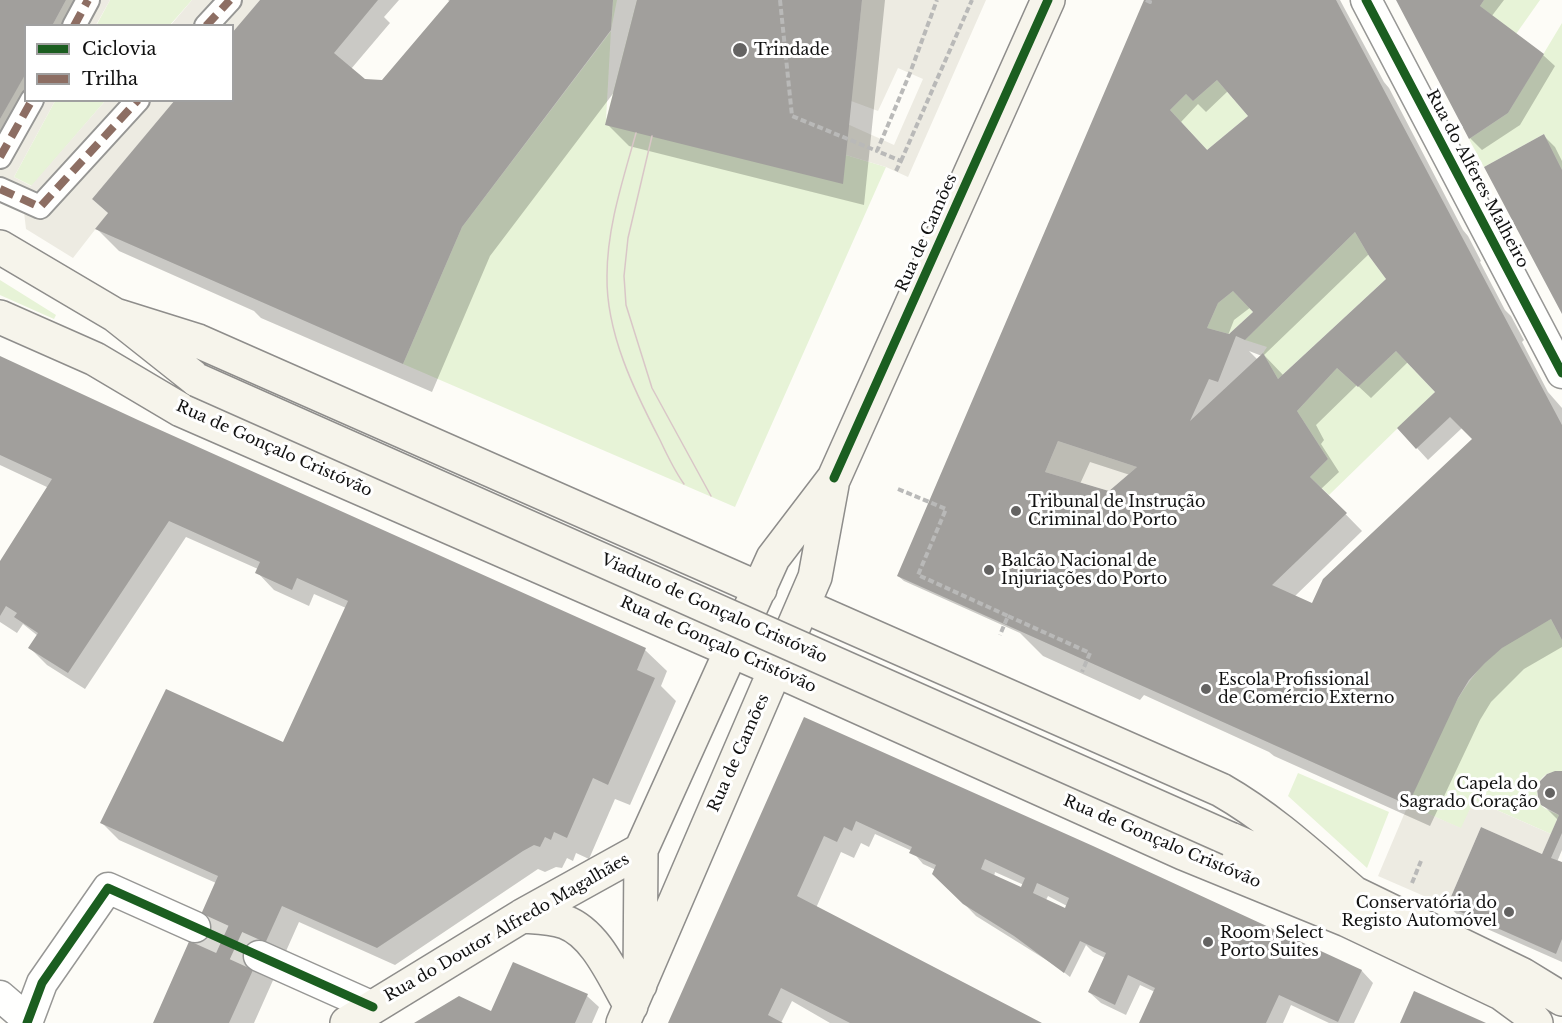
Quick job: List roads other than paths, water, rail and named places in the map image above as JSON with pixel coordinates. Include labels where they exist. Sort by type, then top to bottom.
[{"type":"main road","name":"Rua de Camões","points":[[641,850],[773,558],[834,477],[1048,0]]},
{"type":"main road","name":"Rua de Gonçalo Cristóvão","points":[[0,247],[115,315],[197,380]]},
{"type":"main road","name":"Rua de Gonçalo Cristóvão","points":[[115,315],[198,341],[760,589]]},
{"type":"main road","name":"Rua de Gonçalo Cristóvão","points":[[0,317],[95,359],[181,410],[732,650],[1183,853],[1351,906],[1523,975],[1562,999]]},
{"type":"main road","name":"Rua de Gonçalo Cristóvão","points":[[95,359],[197,380]]},
{"type":"main road","name":"Viaduto de Gonçalo Cristóvão","points":[[197,380],[1230,839]]},
{"type":"main road","name":"Rua de Camões","points":[[631,1005],[804,606],[815,577],[834,477]]},
{"type":"main road","points":[[591,588],[608,585],[621,575],[629,557],[628,542],[618,526]]},
{"type":"main road","name":"Rua de Gonçalo Cristóvão","points":[[804,606],[1221,790],[1287,834],[1351,906]]},
{"type":"main road","points":[[920,735],[909,718],[903,702],[912,681],[933,672],[953,671]]},
{"type":"main road","name":"Rua de Gonçalo Cristóvão","points":[[1230,839],[1501,993],[1527,1012],[1536,1023]]},
{"type":"main road","points":[[631,1005],[641,850]]},
{"type":"main road","name":"Rua do Doutor Alfredo Magalhães","points":[[360,1015],[522,916],[641,850]]},
{"type":"main road","points":[[522,916],[566,922],[585,934],[631,1005]]},
{"type":"street","points":[[75,24],[88,0]]},
{"type":"street","points":[[208,24],[230,0]]},
{"type":"street","name":"Rua do Alferes Malheiro","points":[[1366,0],[1562,373]]},
{"type":"street","points":[[0,157],[31,102]]},
{"type":"street","points":[[0,189],[40,207],[136,102]]},
{"type":"street","points":[[0,996],[27,1022],[42,983],[108,888],[195,927]]},
{"type":"street","points":[[259,956],[360,1015]]},
{"type":"tunnel","points":[[195,927],[259,956]]},
{"type":"tram line","points":[[636,133],[621,186],[610,240],[607,276],[611,319],[623,361],[668,457],[684,484]]},
{"type":"tram line","points":[[652,136],[628,238],[624,276],[626,305],[652,388],[711,496]]},
{"type":"place","name":"Trindade","points":[[740,50]]},
{"type":"place","name":"Tribunal de Instrução Criminal do Porto","points":[[1016,511]]},
{"type":"place","name":"Balcão Nacional de Injuriações do Porto","points":[[989,570]]},
{"type":"place","name":"Escola Profissional de Comércio Externo","points":[[1206,689]]},
{"type":"place","name":"Capela do Sagrado Coração","points":[[1550,793]]},
{"type":"place","name":"Conservatória do Registo Automóvel","points":[[1509,912]]},
{"type":"place","name":"Room Select Porto Suites","points":[[1208,942]]}]
